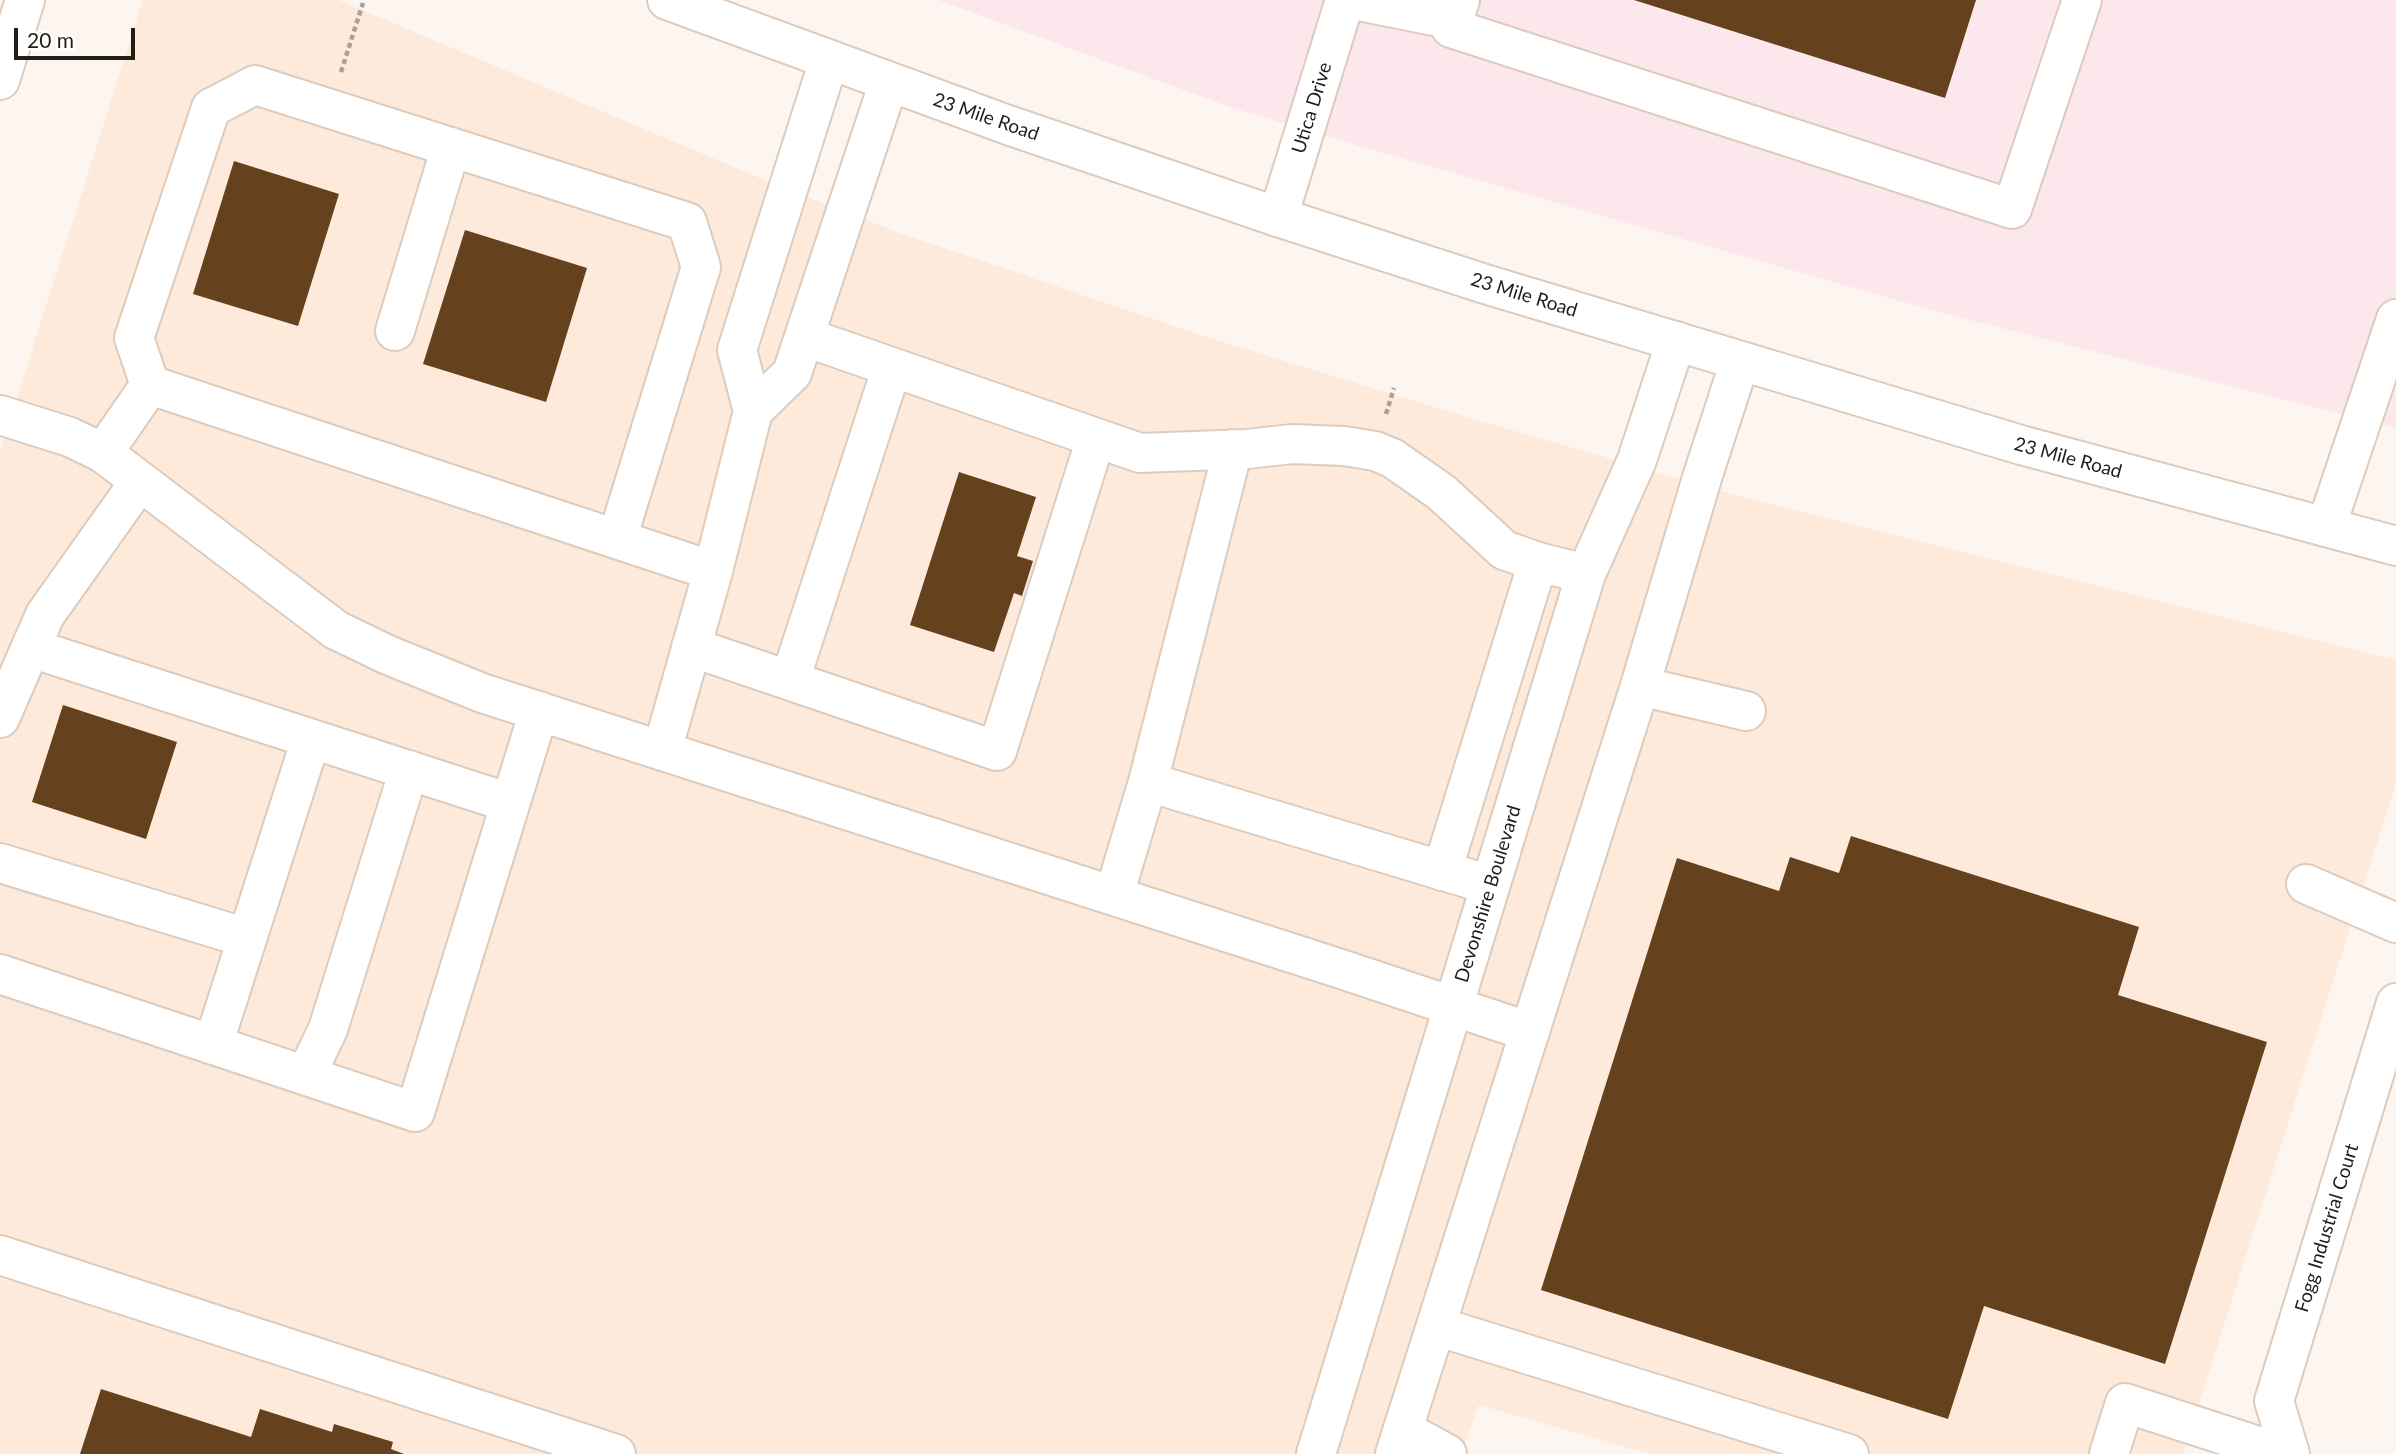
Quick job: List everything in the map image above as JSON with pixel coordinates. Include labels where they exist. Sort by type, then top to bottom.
[{"type":"main road","points":[[0,80],[25,0]]},
{"type":"main road","name":"23 Mile Road","points":[[667,0],[889,82],[1278,217],[1485,284],[2008,442],[2396,546]]},
{"type":"main road","name":"Utica Drive","points":[[1278,217],[1345,0]]},
{"type":"main road","points":[[1354,0],[1457,10],[1451,28],[2012,209],[2082,0]]},
{"type":"main road","points":[[662,751],[713,571],[753,411],[737,350],[829,60]]},
{"type":"main road","points":[[753,411],[792,373],[889,82]]},
{"type":"main road","points":[[150,385],[134,338],[211,108],[255,85],[687,222],[701,267],[617,539]]},
{"type":"main road","points":[[395,331],[450,147]]},
{"type":"main road","points":[[2326,527],[2396,319]]},
{"type":"main road","points":[[805,337],[1140,453],[1292,444],[1344,446],[1375,451],[1407,468],[1441,492],[1504,550],[1586,574]]},
{"type":"main road","name":"Devonshire Boulevard","points":[[1316,1454],[1586,574],[1637,460],[1676,341]]},
{"type":"main road","points":[[1447,1454],[1399,1442],[1640,686],[1740,361]]},
{"type":"main road","points":[[790,680],[892,367]]},
{"type":"main road","points":[[103,453],[150,385]]},
{"type":"main road","points":[[150,385],[713,571]]},
{"type":"main road","points":[[0,415],[70,437],[103,453],[336,630],[412,665],[482,693],[1114,895],[1530,1032]]},
{"type":"main road","points":[[691,647],[997,751],[1096,438]]},
{"type":"main road","points":[[1114,895],[1148,782],[1233,449]]},
{"type":"main road","points":[[0,718],[45,615],[140,481]]},
{"type":"main road","points":[[1442,871],[1538,562]]},
{"type":"main road","points":[[31,648],[510,803]]},
{"type":"main road","points":[[1640,686],[1746,711]]},
{"type":"main road","points":[[0,974],[415,1112],[539,711]]},
{"type":"main road","points":[[213,1045],[311,739]]},
{"type":"main road","points":[[306,1075],[328,1029],[409,770]]},
{"type":"main road","points":[[1148,782],[1490,886]]},
{"type":"main road","points":[[0,863],[247,937]]},
{"type":"main road","points":[[2306,884],[2396,923]]},
{"type":"main road","name":"Fogg Industrial Court","points":[[2290,1454],[2274,1401],[2396,1003]]},
{"type":"main road","points":[[0,1255],[616,1454]]},
{"type":"main road","points":[[1436,1326],[1849,1454]]},
{"type":"main road","points":[[2109,1454],[2126,1403],[2283,1454]]},
{"type":"path","points":[[330,109],[363,3]]},
{"type":"shaded area","points":[[143,0],[339,0],[767,181],[900,233],[1206,337],[1470,418],[1739,496],[2396,660],[2396,783],[2183,1454],[1650,1454],[1479,1405],[1461,1454],[0,1454],[0,451]]},
{"type":"shaded area","points":[[938,0],[2396,0],[2396,428],[1938,312],[1369,149],[1230,107]]},
{"type":"building","points":[[1634,0],[1976,0],[1945,98]]},
{"type":"building","points":[[234,161],[339,194],[298,326],[193,294]]},
{"type":"building","points":[[465,230],[587,268],[546,402],[423,364]]},
{"type":"building","points":[[959,472],[1036,497],[1017,556],[1033,561],[1022,596],[1014,593],[994,652],[910,625]]},
{"type":"building","points":[[63,705],[177,742],[146,839],[32,802]]},
{"type":"building","points":[[1851,836],[2139,927],[2118,995],[2267,1042],[2165,1364],[1984,1306],[1948,1419],[1541,1290],[1677,858],[1779,891],[1790,857],[1839,873]]},
{"type":"building","points":[[101,1389],[251,1437],[260,1409],[332,1432],[334,1424],[393,1442],[391,1449],[404,1454],[80,1454]]}]
